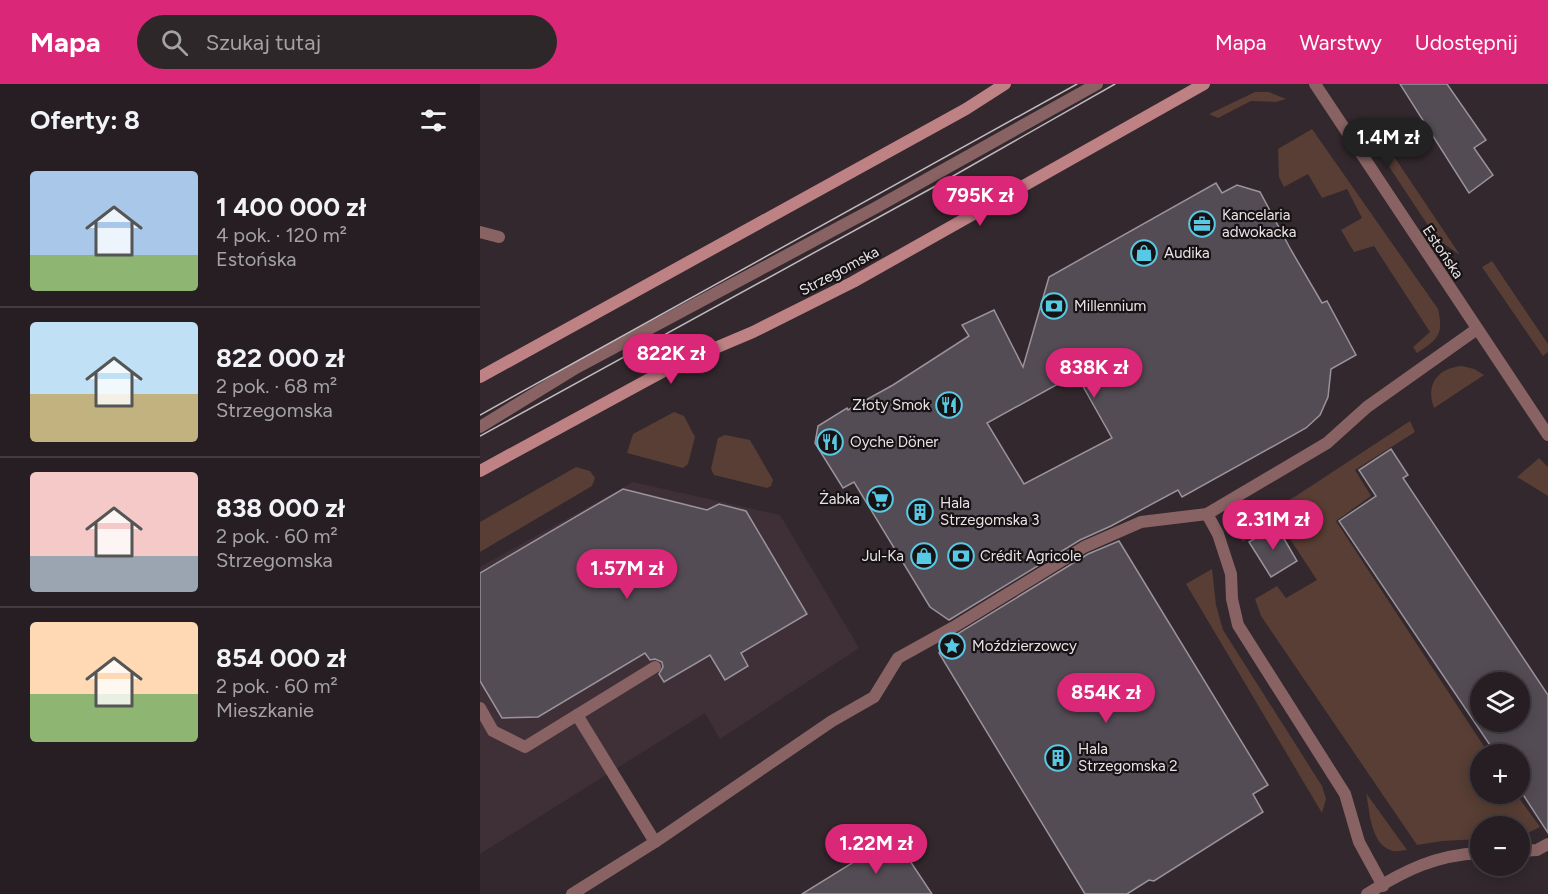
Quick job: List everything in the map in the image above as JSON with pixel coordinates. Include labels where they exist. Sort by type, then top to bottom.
[{"type":"main road","points":[[480,377],[966,109],[1005,84]]},
{"type":"main road","name":"Strzegomska","points":[[480,471],[675,365],[753,333],[853,282],[1204,84]]},
{"type":"street","points":[[480,427],[576,368],[875,208],[1097,84]]},
{"type":"street","name":"Estońska","points":[[1315,84],[1548,435]]},
{"type":"street","points":[[480,232],[499,237]]},
{"type":"street","points":[[572,894],[656,842],[832,721],[874,698],[898,658],[952,628],[1084,547],[1141,522],[1207,514],[1326,443],[1367,407],[1478,329]]},
{"type":"street","points":[[1207,514],[1218,534],[1231,574],[1232,599],[1238,625],[1345,794],[1374,891],[1427,861],[1470,854]]},
{"type":"street","points":[[480,708],[493,731],[525,747],[655,667]]},
{"type":"street","points":[[577,715],[656,842]]},
{"type":"street","points":[[1530,850],[1537,850],[1548,844]]},
{"type":"shaded area","points":[[1255,92],[1269,92],[1286,99],[1276,102],[1251,101],[1218,118],[1209,114]]},
{"type":"shaded area","points":[[1312,129],[1438,309],[1440,331],[1438,336],[1417,353],[1413,347],[1430,332],[1374,246],[1354,252],[1341,230],[1362,218],[1347,189],[1322,198],[1308,174],[1284,187],[1279,177],[1278,149]]},
{"type":"shaded area","points":[[1385,143],[1460,255],[1437,239],[1386,162]]},
{"type":"shaded area","points":[[1492,261],[1548,344],[1548,352],[1543,356],[1482,267]]},
{"type":"shaded area","points":[[1462,366],[1484,375],[1434,408],[1431,392],[1436,379],[1446,370]]},
{"type":"shaded area","points":[[674,412],[684,416],[695,437],[688,464],[683,468],[627,453],[633,434]]},
{"type":"shaded area","points":[[1410,421],[1415,432],[1355,470],[1371,496],[1336,521],[1470,725],[1470,732],[1475,732],[1482,744],[1470,744],[1470,804],[1523,804],[1540,827],[1530,832],[1530,816],[1470,816],[1470,840],[1417,845],[1261,616],[1255,599],[1277,586],[1286,598],[1317,580],[1278,521],[1242,542],[1240,527],[1296,496]]},
{"type":"shaded area","points":[[725,435],[750,440],[773,480],[771,486],[767,488],[714,475],[711,469],[718,438]]},
{"type":"shaded area","points":[[1539,458],[1548,467],[1548,496],[1517,477]]},
{"type":"shaded area","points":[[576,467],[590,471],[595,478],[592,486],[480,552],[480,522]]},
{"type":"shaded area","points":[[633,482],[780,515],[859,648],[720,739],[705,713],[480,854],[480,567]]},
{"type":"shaded area","points":[[1212,569],[1216,605],[1223,630],[1322,786],[1326,799],[1322,813],[1186,584]]},
{"type":"shaded area","points":[[1366,793],[1407,850],[1393,851],[1385,848],[1380,842],[1372,826]]},
{"type":"building","points":[[1400,84],[1447,84],[1486,140],[1474,148],[1493,175],[1469,193]]},
{"type":"building","points":[[1216,183],[1222,193],[1237,185],[1260,192],[1322,303],[1327,301],[1356,355],[1331,369],[1328,397],[1320,415],[1306,428],[1182,497],[1178,490],[1080,540],[949,620],[930,607],[854,482],[843,488],[815,443],[818,426],[847,408],[848,410],[893,385],[969,336],[962,325],[994,310],[1023,367],[1049,277]],"holes":[[[1076,374],[1112,438],[1024,484],[987,423]]]},
{"type":"building","points":[[1391,449],[1408,475],[1403,478],[1548,695],[1548,833],[1529,804],[1530,744],[1489,744],[1481,732],[1530,732],[1530,672],[1470,672],[1470,715],[1339,521],[1376,496],[1359,470]]},
{"type":"building","points":[[623,489],[707,510],[719,504],[746,511],[807,614],[741,653],[748,666],[725,680],[710,655],[664,682],[659,674],[663,667],[662,662],[655,659],[650,660],[645,653],[538,717],[502,718],[480,681],[480,573]]},
{"type":"building","points":[[1276,525],[1297,561],[1271,577],[1249,542]]},
{"type":"building","points":[[1119,541],[1268,785],[1253,794],[1263,812],[1154,881],[1149,880],[1127,894],[1085,894],[939,653],[944,642],[1088,554]]},
{"type":"building","points":[[894,837],[932,894],[802,894]]},
{"type":"tram line","points":[[480,415],[1077,84]]},
{"type":"tram line","points":[[480,436],[932,188],[1115,84]]},
{"type":"place","name":"Kancelaria adwokacka","points":[[1202,224]]},
{"type":"place","name":"Audika","points":[[1144,253]]},
{"type":"place","name":"Millennium","points":[[1054,306]]},
{"type":"place","name":"Złoty Smok","points":[[949,405]]},
{"type":"place","name":"Oyche Döner","points":[[830,442]]},
{"type":"place","name":"Żabka","points":[[880,499]]},
{"type":"place","name":"Hala Strzegomska 3","points":[[920,512]]},
{"type":"place","name":"Jul-Ka","points":[[924,556]]},
{"type":"place","name":"Crédit Agricole","points":[[961,556]]},
{"type":"place","name":"Moździerzowcy","points":[[952,646]]},
{"type":"place","name":"Hala Strzegomska 2","points":[[1058,758]]}]
